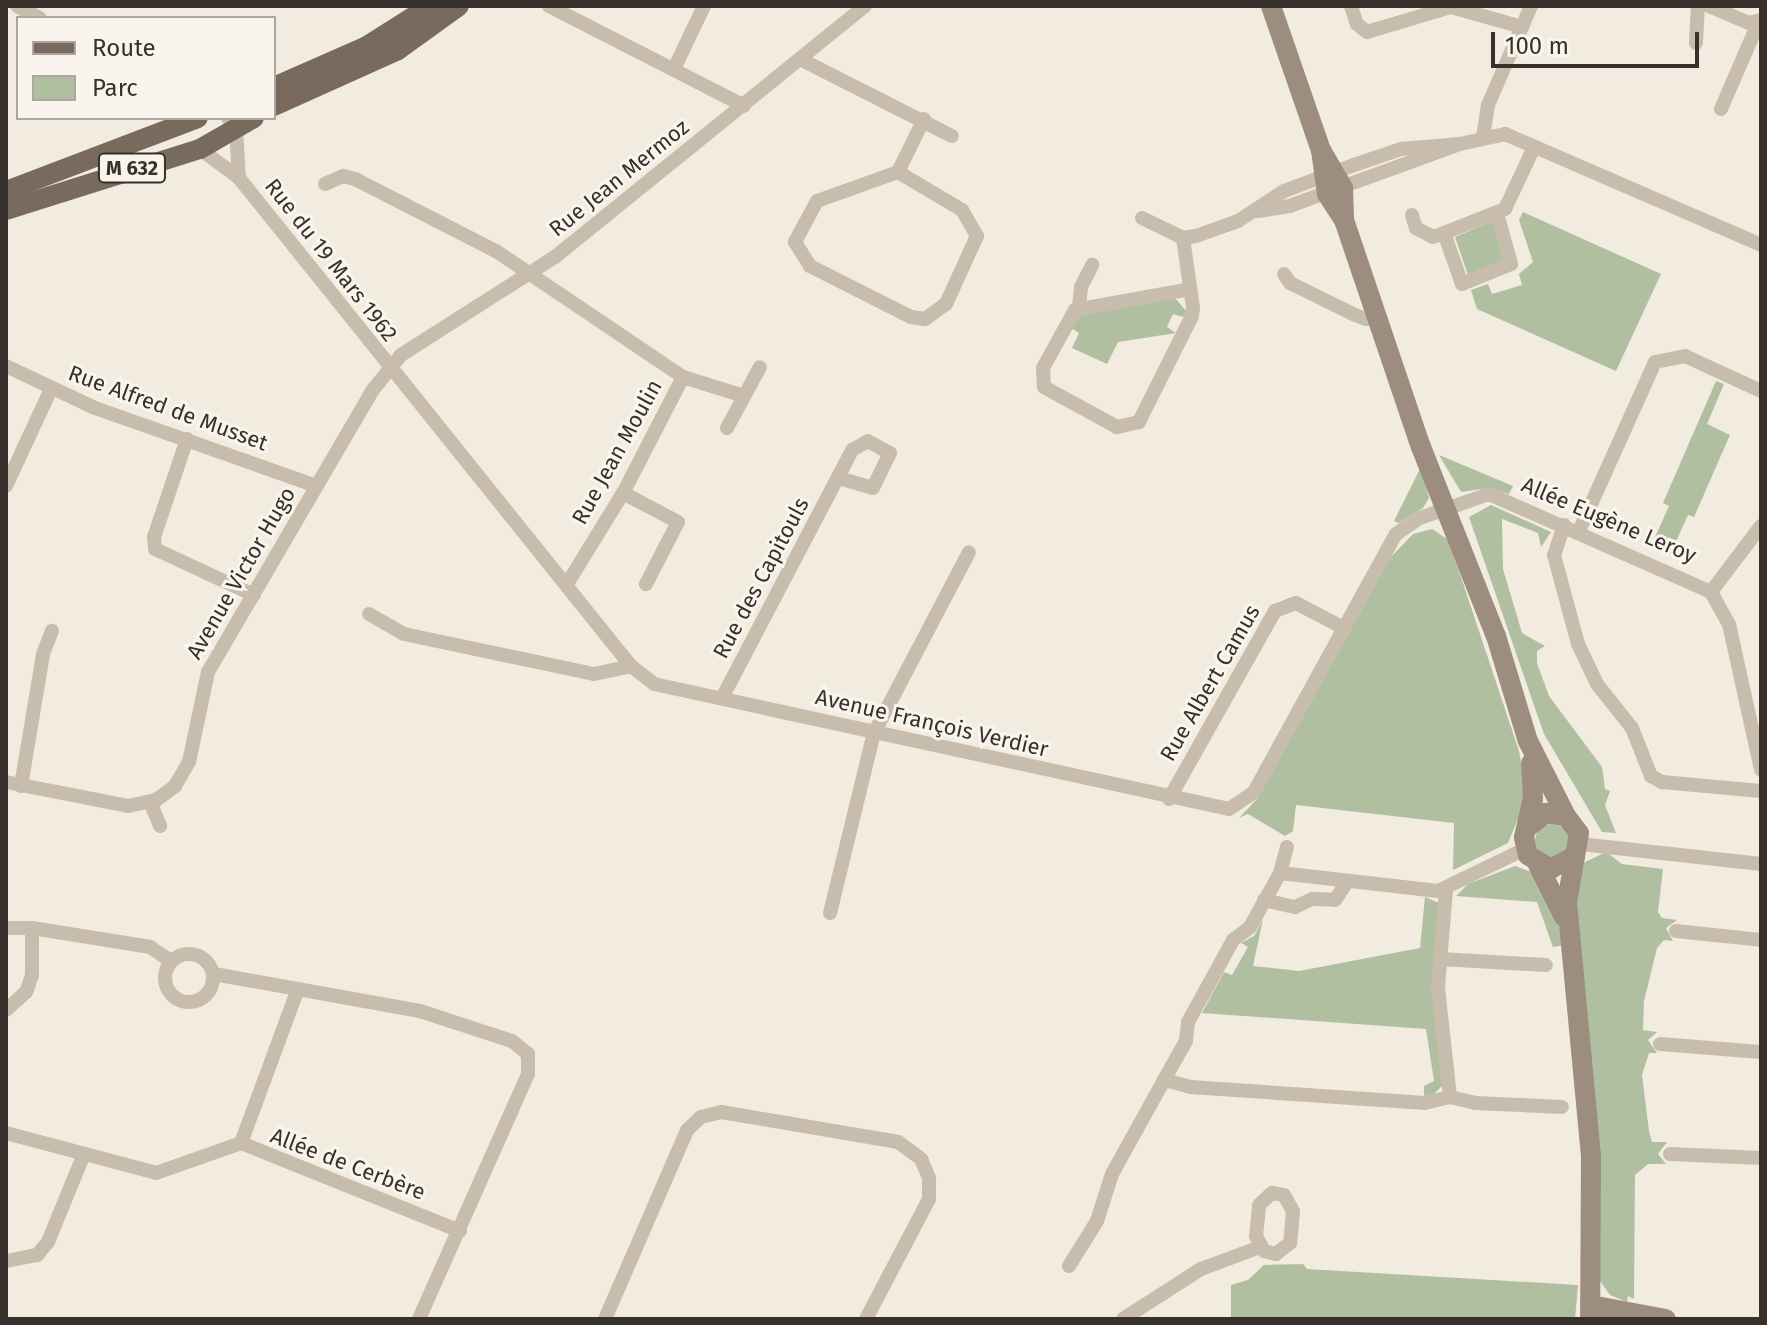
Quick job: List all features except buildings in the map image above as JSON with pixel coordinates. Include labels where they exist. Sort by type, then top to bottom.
[{"type":"main road","points":[[276,86],[367,46],[430,6]]},
{"type":"main road","points":[[276,105],[398,50],[459,6]]},
{"type":"main road","points":[[1271,6],[1332,182],[1371,317],[1496,636],[1528,741],[1566,816],[1577,828],[1578,850],[1567,902],[1591,1155],[1590,1312],[1666,1319]]},
{"type":"main road","name":"M 632","points":[[6,191],[193,120]]},
{"type":"main road","name":"M 632","points":[[6,210],[200,149],[232,124]]},
{"type":"main road","points":[[172,129],[170,142],[178,155]]},
{"type":"main road","points":[[1528,741],[1534,790],[1528,827],[1532,857],[1569,932]]},
{"type":"main road","points":[[1528,827],[1546,813],[1566,816]]},
{"type":"main road","points":[[1532,857],[1558,868],[1578,850]]},
{"type":"street","points":[[17,6],[36,16]]},
{"type":"street","points":[[549,6],[744,106]]},
{"type":"street","points":[[674,69],[704,6]]},
{"type":"street","name":"Rue Jean Mermoz","points":[[390,369],[412,344],[530,272],[802,60],[865,6]]},
{"type":"street","points":[[1351,6],[1357,24],[1367,32],[1451,7],[1522,27]]},
{"type":"street","points":[[1483,137],[1488,105],[1531,6]]},
{"type":"street","points":[[1696,43],[1698,6]]},
{"type":"street","points":[[1709,6],[1749,23],[1760,21]]},
{"type":"street","points":[[1721,109],[1760,21]]},
{"type":"street","points":[[802,60],[924,119],[952,136]]},
{"type":"street","points":[[898,172],[962,210],[976,229],[975,248],[954,290],[930,318],[911,317],[810,266],[795,242],[817,201],[898,172],[924,119]]},
{"type":"street","name":"Rue du 19 Mars 1962","points":[[232,124],[239,178]]},
{"type":"street","points":[[1142,218],[1183,238],[1258,211],[1284,191],[1332,182],[1498,133],[1761,245]]},
{"type":"street","points":[[1412,215],[1416,228],[1433,237],[1497,213],[1509,204],[1534,147]]},
{"type":"street","name":"Rue du 19 Mars 1962","points":[[200,149],[239,178],[390,369]]},
{"type":"street","name":"Rue Jean Moulin","points":[[325,184],[343,176],[355,179],[530,272],[683,377],[623,493],[567,584]]},
{"type":"street","points":[[1444,233],[1462,284],[1502,271],[1512,260],[1497,213]]},
{"type":"street","points":[[1092,265],[1081,287],[1079,307],[1043,368],[1042,383],[1051,395],[1126,429],[1141,419],[1192,316],[1183,238]]},
{"type":"street","points":[[1284,274],[1290,283],[1371,317]]},
{"type":"street","points":[[1079,307],[1190,289]]},
{"type":"street","points":[[1579,531],[1655,362],[1685,356],[1761,391]]},
{"type":"street","name":"Rue Alfred de Musset","points":[[6,366],[51,389],[317,486]]},
{"type":"street","points":[[727,428],[760,367]]},
{"type":"street","name":"Avenue Victor Hugo","points":[[150,802],[182,779],[208,672],[390,369]]},
{"type":"street","name":"Avenue François Verdier","points":[[390,369],[631,666],[654,684],[1222,809],[1251,795],[1396,534],[1446,508]]},
{"type":"street","points":[[683,377],[744,396]]},
{"type":"street","points":[[6,486],[51,389]]},
{"type":"street","points":[[187,439],[154,537],[155,549],[254,595]]},
{"type":"street","name":"Rue des Capitouls","points":[[722,698],[838,478]]},
{"type":"street","points":[[623,493],[678,522],[646,584]]},
{"type":"street","name":"Allée Eugène Leroy","points":[[1446,508],[1489,494],[1579,531],[1711,592],[1729,624],[1761,770]]},
{"type":"street","points":[[1564,525],[1554,555],[1581,652],[1597,684],[1632,728],[1651,776],[1662,782],[1761,791]]},
{"type":"street","points":[[1711,592],[1761,526]]},
{"type":"street","points":[[830,913],[874,733],[969,552]]},
{"type":"street","name":"Rue Albert Camus","points":[[1169,799],[1275,611],[1296,603],[1342,627]]},
{"type":"street","points":[[369,614],[404,634],[594,674],[631,666]]},
{"type":"street","points":[[52,631],[43,654],[14,784],[128,806],[150,802],[160,826]]},
{"type":"street","points":[[1069,1266],[1097,1221],[1112,1174],[1186,1041],[1188,1022],[1226,952],[1280,873],[1287,847]]},
{"type":"street","points":[[1578,850],[1761,864]]},
{"type":"street","points":[[1280,873],[1446,890],[1532,857]]},
{"type":"street","points":[[1264,900],[1295,907],[1308,899],[1335,900],[1347,882]]},
{"type":"street","points":[[1446,890],[1439,999],[1450,1097]]},
{"type":"street","points":[[6,928],[32,928],[150,947],[171,961],[196,955],[214,974],[420,1011],[512,1041],[528,1054],[528,1074],[419,1319]]},
{"type":"street","points":[[6,1010],[32,981],[32,928]]},
{"type":"street","points":[[1676,931],[1761,940]]},
{"type":"street","points":[[1441,959],[1546,965]]},
{"type":"street","points":[[171,961],[165,985],[182,1002],[206,997],[214,974]]},
{"type":"street","name":"Allée de Cerbère","points":[[298,989],[241,1143],[460,1231]]},
{"type":"street","points":[[1660,1044],[1761,1052]]},
{"type":"street","points":[[1164,1080],[1191,1087],[1425,1103],[1450,1097],[1475,1103],[1562,1107]]},
{"type":"street","points":[[605,1319],[687,1130],[701,1117],[721,1112],[898,1142],[921,1159],[929,1178],[929,1199],[866,1319]]},
{"type":"street","points":[[6,1133],[161,1173],[241,1143]]},
{"type":"street","points":[[6,1261],[37,1255],[48,1242],[84,1154]]},
{"type":"street","points":[[1670,1154],[1761,1158]]},
{"type":"street","points":[[1123,1319],[1201,1269],[1260,1247]]},
{"type":"green space","points":[[1523,212],[1661,274],[1616,371],[1477,309],[1471,290],[1488,284],[1492,294],[1522,285],[1519,274],[1533,262],[1519,220]]},
{"type":"green space","points":[[1492,221],[1505,260],[1468,275],[1455,237]]},
{"type":"green space","points":[[1175,298],[1187,312],[1183,317],[1173,314],[1167,327],[1176,333],[1118,342],[1107,364],[1072,348],[1079,333],[1071,328],[1081,313]]},
{"type":"green space","points":[[1716,381],[1724,384],[1707,424],[1730,435],[1694,517],[1688,515],[1670,555],[1651,546],[1669,506],[1663,503]]},
{"type":"green space","points":[[1439,455],[1513,486],[1509,494],[1489,488],[1461,492]]},
{"type":"green space","points":[[1421,467],[1429,498],[1423,508],[1399,523],[1394,521]]},
{"type":"green space","points":[[1491,505],[1551,532],[1541,547],[1538,533],[1502,519],[1503,569],[1522,633],[1545,646],[1537,651],[1537,663],[1549,696],[1602,767],[1605,789],[1610,791],[1605,805],[1616,833],[1602,832],[1544,734],[1469,517]]},
{"type":"green space","points":[[1432,529],[1447,539],[1519,751],[1525,783],[1522,809],[1508,843],[1453,870],[1454,823],[1296,805],[1293,831],[1285,836],[1248,814],[1239,818],[1257,799],[1389,559],[1413,534]]},
{"type":"green space","points":[[1552,824],[1564,829],[1569,841],[1564,853],[1552,858],[1540,853],[1535,841],[1540,829]]},
{"type":"green space","points":[[1606,852],[1622,864],[1663,869],[1658,912],[1662,918],[1677,920],[1666,928],[1673,941],[1664,940],[1657,948],[1644,1001],[1643,1030],[1657,1032],[1648,1040],[1657,1053],[1649,1053],[1642,1075],[1649,1131],[1652,1142],[1667,1142],[1658,1154],[1666,1164],[1648,1164],[1635,1175],[1634,1299],[1628,1296],[1627,1302],[1610,1295],[1600,1281],[1598,1131],[1574,909],[1583,863]]},
{"type":"green space","points":[[1515,866],[1534,873],[1555,909],[1564,945],[1553,947],[1537,902],[1456,896],[1468,884]]},
{"type":"green space","points":[[1425,897],[1439,903],[1442,1086],[1434,1094],[1424,1097],[1424,1086],[1434,1081],[1426,1029],[1202,1013],[1224,972],[1232,975],[1248,947],[1241,943],[1254,936],[1263,919],[1253,966],[1299,971],[1420,948]]},
{"type":"green space","points":[[1303,1264],[1307,1269],[1578,1285],[1575,1319],[1231,1319],[1231,1285],[1248,1280],[1264,1265]]}]
